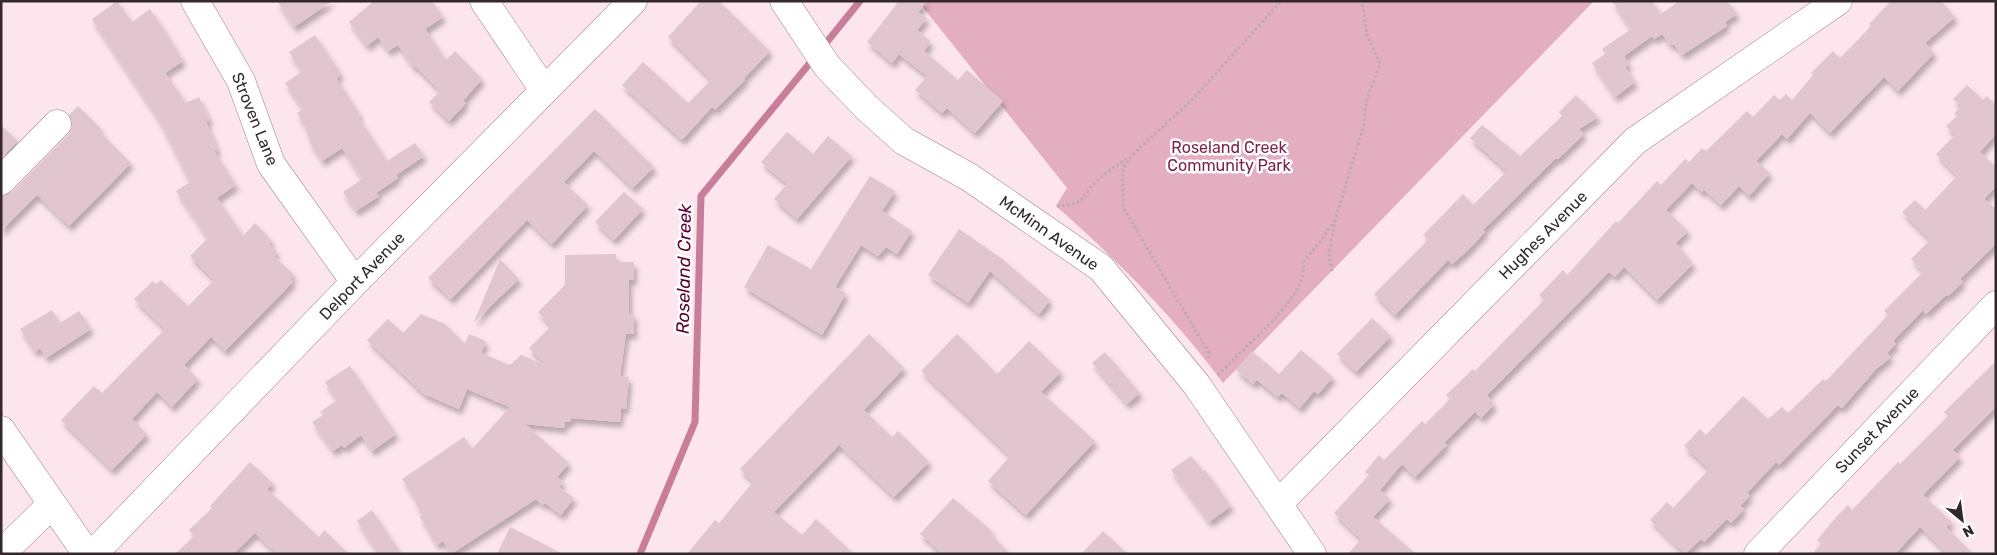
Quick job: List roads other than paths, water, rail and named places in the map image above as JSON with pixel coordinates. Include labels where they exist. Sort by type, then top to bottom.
[{"type":"street","name":"Stroven Lane","points":[[195,1],[241,81],[271,164],[355,282]]},
{"type":"street","points":[[484,1],[544,90]]},
{"type":"street","name":"Delport Avenue","points":[[93,554],[355,282],[633,1]]},
{"type":"street","name":"Hughes Avenue","points":[[1278,504],[1635,141],[1838,1]]},
{"type":"street","name":"McMinn Avenue","points":[[790,10],[827,66],[866,108],[904,141],[969,176],[1101,268],[1207,380],[1278,504],[1312,554]]},
{"type":"street","points":[[1,181],[56,124]]},
{"type":"street","name":"Sunset Avenue","points":[[1758,554],[1996,305]]},
{"type":"street","points":[[1,430],[87,554]]},
{"type":"street","points":[[1,554],[52,504]]},
{"type":"waterway","name":"Roseland Creek","points":[[822,48],[860,1]]},
{"type":"waterway","name":"Roseland Creek","points":[[640,554],[695,422],[701,196],[814,58]]},
{"type":"park label","name":"Roseland Creek Community Park","points":[[1229,156]]}]
